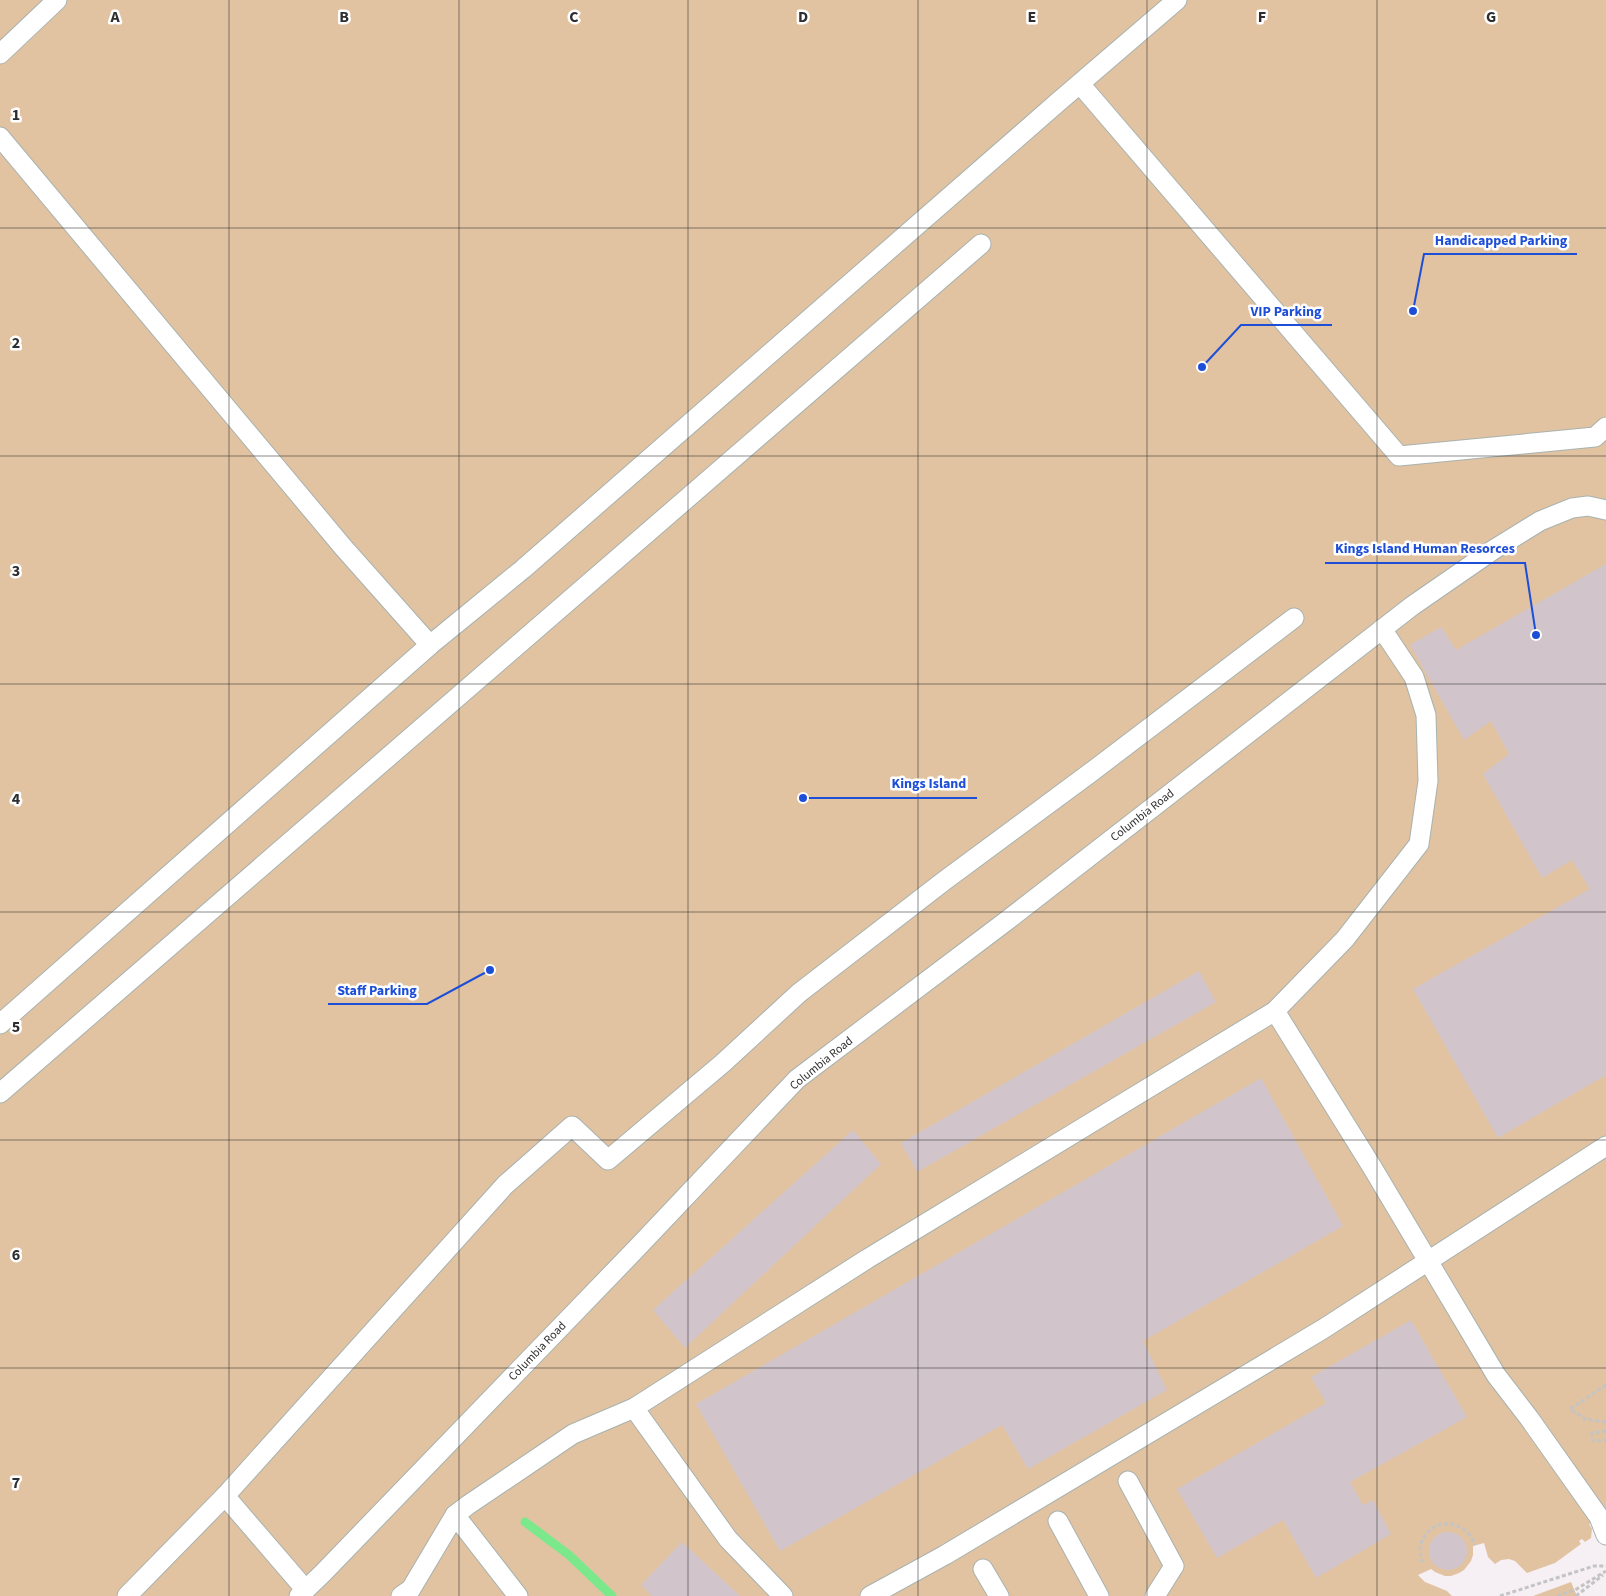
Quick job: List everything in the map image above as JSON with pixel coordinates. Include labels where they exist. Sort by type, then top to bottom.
[{"type":"lane","points":[[0,54],[57,0]]},
{"type":"lane","points":[[0,1024],[430,645],[523,569],[1056,103],[1177,0]]},
{"type":"lane","points":[[1080,84],[1398,456],[1595,437],[1606,426]]},
{"type":"lane","points":[[0,137],[343,547],[430,645]]},
{"type":"lane","points":[[0,1093],[981,244]]},
{"type":"lane","name":"Columbia Road","points":[[302,1592],[323,1573],[636,1249],[797,1079],[1005,922],[1412,606],[1493,550],[1540,521],[1572,508],[1588,506],[1606,510]]},
{"type":"lane","points":[[127,1596],[225,1496],[505,1185],[572,1126],[608,1160],[723,1063],[799,993],[937,886],[1294,618]]},
{"type":"lane","points":[[401,1596],[411,1589],[455,1515],[573,1434],[634,1408],[867,1259],[1275,1011],[1344,939],[1419,844],[1428,781],[1426,715],[1414,677],[1382,629]]},
{"type":"lane","points":[[1275,1011],[1372,1167],[1496,1375],[1529,1418],[1599,1518],[1606,1534]]},
{"type":"lane","points":[[870,1596],[945,1556],[1314,1334],[1606,1146]]},
{"type":"lane","points":[[634,1408],[728,1539],[783,1596]]},
{"type":"lane","points":[[1128,1481],[1174,1566],[1156,1596]]},
{"type":"lane","points":[[225,1496],[302,1592]]},
{"type":"lane","points":[[455,1515],[518,1596]]},
{"type":"lane","points":[[1058,1522],[1099,1596]]},
{"type":"lane","points":[[983,1569],[999,1596]]},
{"type":"path","points":[[1606,1385],[1570,1409],[1585,1419],[1606,1422]]},
{"type":"path","points":[[1606,1431],[1592,1433],[1593,1441],[1606,1440]]},
{"type":"path","points":[[1424,1560],[1422,1561],[1419,1554],[1420,1544],[1430,1529],[1440,1524],[1457,1524],[1472,1538],[1475,1545]]},
{"type":"path","points":[[1500,1596],[1594,1566],[1606,1566]]},
{"type":"path","points":[[1557,1596],[1575,1590],[1606,1572]]},
{"type":"path","points":[[1576,1596],[1606,1572]]},
{"type":"shaded area","points":[[0,0],[1606,0],[1606,1596],[0,1596]]},
{"type":"shaded area","points":[[1606,1513],[1606,1596],[1577,1596],[1571,1582],[1533,1596],[1452,1596],[1447,1591],[1425,1582],[1418,1575],[1431,1569],[1445,1576],[1459,1573],[1471,1561],[1473,1546],[1484,1543],[1488,1557],[1495,1564],[1501,1560],[1509,1559],[1515,1561],[1527,1573],[1555,1563],[1581,1544],[1579,1541],[1582,1539],[1585,1542],[1591,1538],[1592,1529],[1589,1524]]},
{"type":"building","points":[[1606,564],[1606,1075],[1498,1138],[1413,989],[1590,889],[1572,860],[1542,878],[1483,774],[1509,754],[1491,721],[1464,740],[1410,645],[1441,627],[1456,650]]},
{"type":"building","points":[[1199,971],[1216,1002],[917,1172],[901,1143]]},
{"type":"building","points":[[1261,1078],[1343,1226],[1143,1341],[1167,1390],[1028,1469],[1002,1425],[780,1551],[696,1404]]},
{"type":"building","points":[[853,1130],[881,1164],[685,1348],[653,1310]]},
{"type":"building","points":[[1411,1320],[1467,1417],[1350,1482],[1363,1505],[1373,1500],[1391,1534],[1316,1578],[1283,1520],[1217,1558],[1177,1489],[1326,1403],[1311,1377]]},
{"type":"building","points":[[1448,1532],[1455,1533],[1461,1538],[1466,1544],[1466,1558],[1461,1564],[1455,1569],[1448,1570],[1441,1569],[1435,1564],[1430,1558],[1429,1551],[1430,1544],[1435,1538],[1441,1533]]},
{"type":"building","points":[[682,1542],[740,1596],[652,1596],[641,1585]]},
{"type":"waterway","points":[[525,1522],[569,1555],[612,1596]]},
{"type":"place","name":"Handicapped Parking","points":[[1413,311]]},
{"type":"place","name":"VIP Parking","points":[[1202,367]]},
{"type":"place","name":"Kings Island Human Resorces","points":[[1536,635]]},
{"type":"place","name":"Kings Island","points":[[803,798]]},
{"type":"place","name":"Staff Parking","points":[[490,970]]}]
